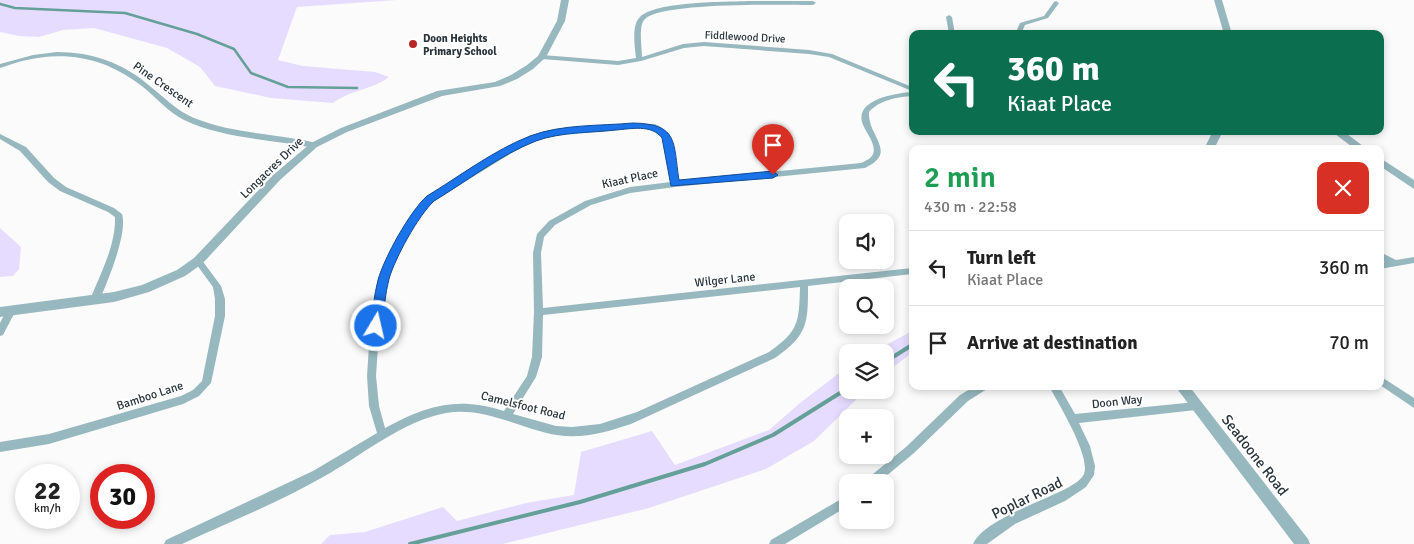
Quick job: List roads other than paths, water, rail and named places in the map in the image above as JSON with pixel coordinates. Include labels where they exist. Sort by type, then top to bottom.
[{"type":"street","name":"Longacres Drive","points":[[0,312],[114,297],[152,286],[181,273],[198,260],[276,178],[314,145],[344,130],[440,92],[490,85],[505,80],[530,67],[542,56],[561,21],[565,0]]},
{"type":"street","points":[[1218,0],[1227,30]]},
{"type":"street","points":[[639,60],[639,25],[643,17],[661,8],[690,3],[814,3]]},
{"type":"street","points":[[1020,30],[1022,24],[1046,17],[1056,3]]},
{"type":"street","points":[[949,18],[951,30]]},
{"type":"street","name":"Fiddlewood Drive","points":[[542,56],[601,63],[627,63],[683,46],[704,44],[809,52],[830,55],[909,88]]},
{"type":"street","name":"Pine Crescent","points":[[0,66],[31,58],[75,55],[90,57],[112,66],[136,80],[176,112],[194,121],[219,129],[314,145]]},
{"type":"street","name":"Kiaat Place","points":[[507,415],[531,377],[537,357],[539,312],[536,253],[540,236],[552,224],[588,202],[609,195],[675,184],[862,166],[871,162],[876,157],[878,150],[864,113],[874,103],[909,95]]},
{"type":"street","points":[[383,436],[376,420],[371,380],[381,293],[384,279],[402,240],[426,202],[529,140],[556,133],[633,126],[652,126],[663,132],[667,137],[675,184]]},
{"type":"street","points":[[1342,135],[1356,145]]},
{"type":"street","points":[[0,136],[22,149],[51,180],[63,189],[111,210],[119,216],[118,236],[95,300]]},
{"type":"street","points":[[1384,164],[1414,185]]},
{"type":"street","points":[[1384,257],[1395,263]]},
{"type":"street","name":"Bamboo Lane","points":[[0,447],[48,439],[183,400],[196,393],[206,383],[220,316],[220,299],[217,286],[198,260]]},
{"type":"street","points":[[1384,265],[1414,260]]},
{"type":"street","name":"Wilger Lane","points":[[539,312],[909,271]]},
{"type":"street","name":"Camelsfoot Road","points":[[170,544],[316,476],[383,436],[429,413],[447,408],[467,406],[507,415],[548,428],[571,432],[594,431],[620,424],[772,355],[789,345],[799,332],[803,322],[804,284]]},
{"type":"street","points":[[0,332],[11,310]]},
{"type":"street","points":[[1384,383],[1414,404]]},
{"type":"street","points":[[882,474],[910,450],[964,398],[977,390]]},
{"type":"street","points":[[1056,390],[1086,453],[1091,468],[1087,479]]},
{"type":"street","name":"Seadoone Road","points":[[1184,390],[1303,544]]},
{"type":"street","name":"Doon Way","points":[[1071,419],[1196,406]]},
{"type":"street","name":"Poplar Road","points":[[979,544],[1002,524],[1078,490],[1087,479]]},
{"type":"street","points":[[775,544],[839,505]]},
{"type":"waterway","points":[[0,4],[15,8],[125,13],[197,34],[234,49],[251,73],[288,87],[357,88]]},
{"type":"waterway","points":[[894,356],[909,347]]},
{"type":"waterway","points":[[410,544],[580,502],[705,464],[773,435],[839,394]]},
{"type":"place","name":"Doon Heights Primary School","points":[[413,44]]}]
